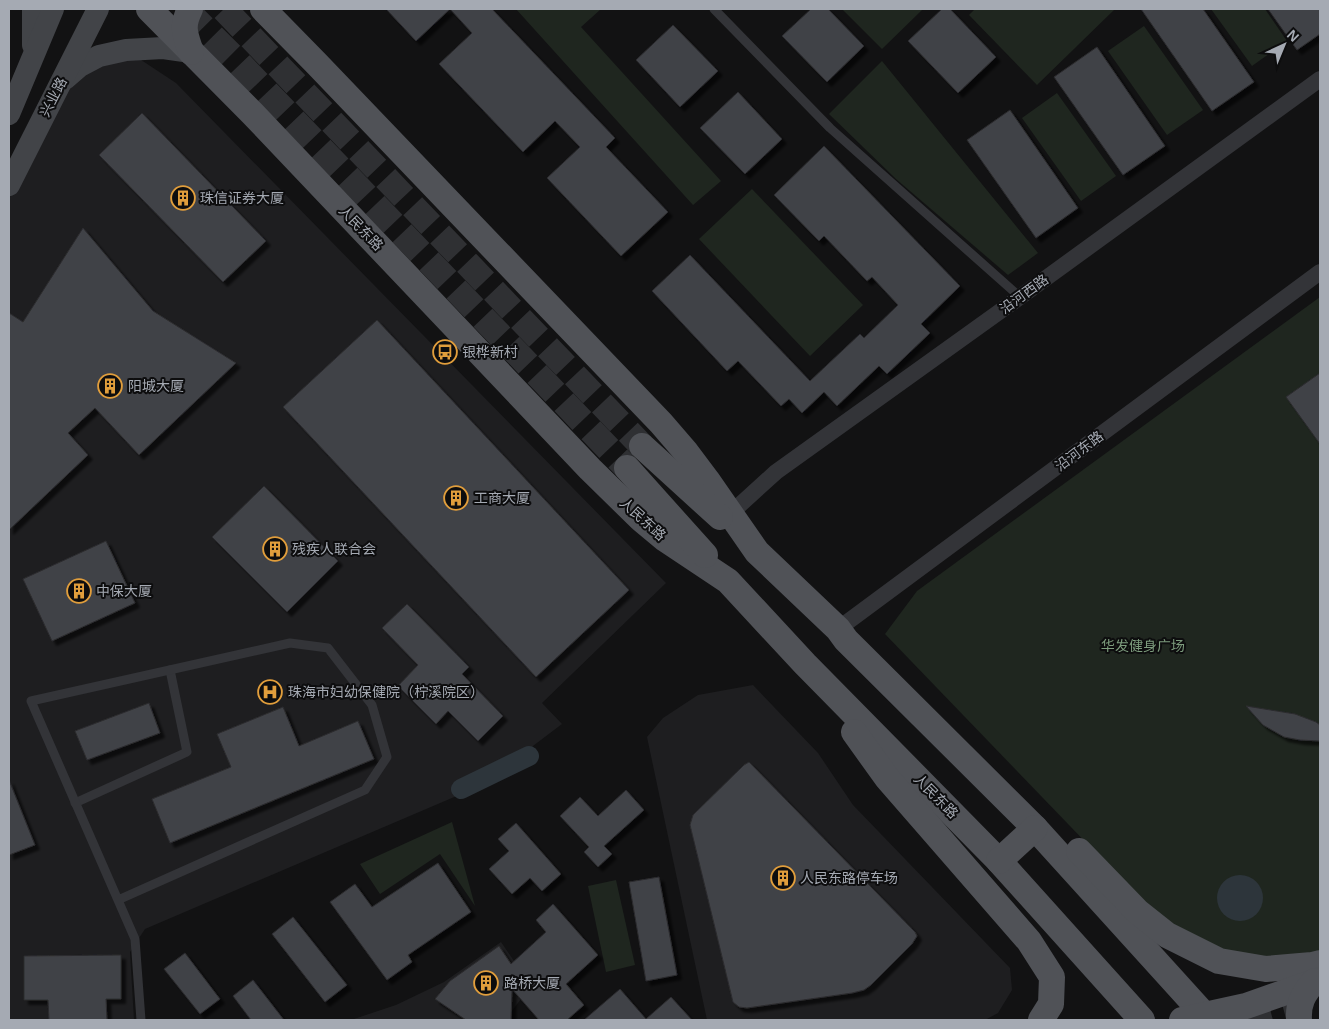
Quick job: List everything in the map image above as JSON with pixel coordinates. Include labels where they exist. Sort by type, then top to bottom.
[{"type":"main road","points":[[32,58],[33,9]]},
{"type":"main road","points":[[9,114],[53,9]]},
{"type":"main road","name":"兴业路","points":[[9,185],[98,9]]},
{"type":"main road","name":"人民东路","points":[[149,9],[252,113],[590,469],[641,519],[665,539],[728,581],[805,664],[999,861],[1142,1020]]},
{"type":"main road","points":[[60,83],[80,66],[99,56],[126,50],[164,48],[191,52],[185,33],[185,19],[190,9]]},
{"type":"main road","points":[[263,9],[661,423],[686,452],[757,552]]},
{"type":"main road","points":[[278,9],[300,33],[326,73]]},
{"type":"main road","points":[[642,446],[757,552],[1035,828],[1198,1018],[1246,1006],[1318,975]]},
{"type":"main road","points":[[627,468],[728,581]]},
{"type":"main road","points":[[842,635],[915,685],[1138,912],[1167,935],[1219,961],[1266,969],[1312,965],[1318,975]]},
{"type":"main road","points":[[805,664],[887,778],[1029,941],[1052,977],[1051,1004],[1041,1020]]},
{"type":"main road","points":[[999,861],[1035,828]]},
{"type":"main road","points":[[1299,1020],[1298,1010],[1303,994],[1318,975]]},
{"type":"street","name":"沿河西路","points":[[731,514],[776,472],[1320,79]]},
{"type":"street","name":"沿河东路","points":[[842,635],[1320,272]]},
{"type":"lane","points":[[714,9],[830,128],[1020,297]]},
{"type":"lane","points":[[118,900],[365,790],[387,757],[372,705],[328,648],[290,643],[31,701],[135,940],[141,1020]]},
{"type":"lane","points":[[76,803],[187,752],[170,670]]},
{"type":"shaded area","points":[[126,50],[176,83],[666,583],[542,703],[562,724],[480,786],[145,929],[130,952],[134,1020],[9,1020],[9,186],[61,83]]},
{"type":"shaded area","points":[[753,685],[818,753],[853,805],[1010,968],[1012,990],[998,1013],[985,1020],[707,1020],[647,737],[663,718],[698,695]]},
{"type":"shaded area","points":[[1235,875],[1245,875],[1259,885],[1263,898],[1259,911],[1253,917],[1245,921],[1235,921],[1221,911],[1217,903],[1217,893],[1227,879]]},
{"type":"shaded area","name":"路桥大厦","points":[[501,942],[531,986],[505,1020],[351,1020],[396,1005],[444,982]]},
{"type":"green space","points":[[516,9],[601,9],[581,27],[721,181],[693,205]]},
{"type":"green space","points":[[842,9],[923,9],[882,49]]},
{"type":"green space","points":[[975,9],[1115,9],[1037,85],[969,15]]},
{"type":"green space","points":[[1211,9],[1265,9],[1287,41],[1252,66]]},
{"type":"green space","points":[[1144,26],[1203,110],[1167,135],[1108,51]]},
{"type":"green space","points":[[882,61],[1038,253],[1008,275],[896,179],[829,114]]},
{"type":"green space","points":[[1057,93],[1116,176],[1081,201],[1022,118]]},
{"type":"green space","points":[[752,189],[863,305],[810,356],[699,239]]},
{"type":"green space","name":"华发健身广场","points":[[1320,297],[1320,953],[1301,957],[1230,955],[1194,938],[1148,907],[885,634],[917,591]]},
{"type":"green space","points":[[452,822],[475,906],[440,854],[380,894],[360,864]]},
{"type":"green space","points":[[616,880],[635,965],[606,972],[588,886]]},
{"type":"building","points":[[386,9],[450,9],[416,41]]},
{"type":"building","points":[[450,9],[492,9],[615,138],[606,147],[668,212],[621,256],[547,178],[580,147],[555,121],[523,152],[439,64],[472,33]]},
{"type":"building","points":[[811,9],[828,9],[864,46],[827,82],[782,36]]},
{"type":"building","points":[[942,9],[950,9],[996,57],[958,93],[908,41]]},
{"type":"building","points":[[1141,9],[1203,9],[1254,82],[1212,111]]},
{"type":"building","points":[[1268,9],[1320,9],[1320,34],[1297,50]]},
{"type":"building","points":[[673,25],[718,71],[680,107],[636,60]]},
{"type":"building","points":[[1097,47],[1165,146],[1123,175],[1054,77]]},
{"type":"building","points":[[738,92],[782,139],[745,174],[700,128]]},
{"type":"building","points":[[1010,110],[1078,208],[1036,238],[967,140]]},
{"type":"building","name":"珠信证券大厦","points":[[142,113],[266,241],[223,282],[99,155]]},
{"type":"building","points":[[824,146],[960,286],[921,324],[930,333],[887,374],[879,366],[837,406],[824,392],[802,413],[789,399],[781,406],[738,361],[727,371],[652,291],[690,255],[810,381],[860,334],[864,338],[898,305],[872,277],[867,281],[824,236],[819,241],[774,195]]},
{"type":"building","name":"阳城大厦","points":[[83,228],[153,311],[236,363],[139,455],[95,408],[68,433],[88,455],[9,530],[9,313],[23,322]]},
{"type":"building","name":"工商大厦","points":[[377,320],[629,590],[536,677],[283,407]]},
{"type":"building","points":[[1320,373],[1320,444],[1286,397]]},
{"type":"building","name":"残疾人联合会","points":[[264,486],[338,561],[287,612],[212,537]]},
{"type":"building","name":"中保大厦","points":[[106,541],[135,603],[52,641],[23,579]]},
{"type":"building","points":[[407,604],[469,667],[462,674],[503,716],[478,741],[448,711],[436,724],[398,686],[418,665],[382,628]]},
{"type":"building","points":[[149,703],[160,733],[87,760],[75,731]]},
{"type":"building","points":[[1246,706],[1295,714],[1316,722],[1320,725],[1320,741],[1284,737],[1263,725]]},
{"type":"building","points":[[283,707],[299,746],[358,721],[374,759],[170,843],[152,799],[231,767],[217,734]]},
{"type":"building","name":"人民东路停车场","points":[[749,762],[915,932],[917,936],[912,944],[864,990],[747,1008],[739,1007],[733,1002],[690,825],[693,815]]},
{"type":"building","points":[[9,780],[35,845],[9,855]]},
{"type":"building","points":[[626,790],[644,810],[604,846],[612,854],[598,867],[584,852],[589,847],[560,816],[580,797],[598,816]]},
{"type":"building","points":[[516,823],[561,874],[542,891],[530,878],[512,894],[489,869],[509,851],[498,839]]},
{"type":"building","points":[[438,863],[471,912],[408,955],[412,962],[387,980],[330,902],[355,884],[372,907]]},
{"type":"building","points":[[659,877],[677,975],[646,981],[629,882]]},
{"type":"building","points":[[553,904],[598,955],[566,984],[584,1005],[567,1020],[539,1020],[512,989],[511,1020],[466,1020],[435,999],[450,981],[499,946],[511,964],[546,932],[536,920]]},
{"type":"building","points":[[293,917],[347,985],[325,1002],[272,934]]},
{"type":"building","points":[[185,953],[220,999],[200,1014],[164,969]]},
{"type":"building","points":[[121,955],[121,999],[106,999],[107,1020],[49,1020],[48,1000],[24,1000],[24,956]]},
{"type":"building","points":[[253,980],[284,1020],[251,1020],[233,996]]},
{"type":"building","points":[[620,989],[646,1019],[671,997],[692,1020],[584,1020]]},
{"type":"waterway","points":[[461,789],[529,756]]},
{"type":"tunnel","points":[[185,9],[627,468]]},
{"type":"tunnel","points":[[224,9],[642,446]]},
{"type":"tunnel","points":[[1246,1020],[1320,1000]]},
{"type":"place","name":"珠信证券大厦","points":[[183,198]]},
{"type":"place","name":"银桦新村","points":[[445,352]]},
{"type":"place","name":"阳城大厦","points":[[110,386]]},
{"type":"place","name":"工商大厦","points":[[456,498]]},
{"type":"place","name":"残疾人联合会","points":[[275,549]]},
{"type":"place","name":"中保大厦","points":[[79,591]]},
{"type":"place","name":"珠海市妇幼保健院（柠溪院区）","points":[[270,692]]},
{"type":"place","name":"人民东路停车场","points":[[783,878]]},
{"type":"place","name":"路桥大厦","points":[[486,983]]}]
